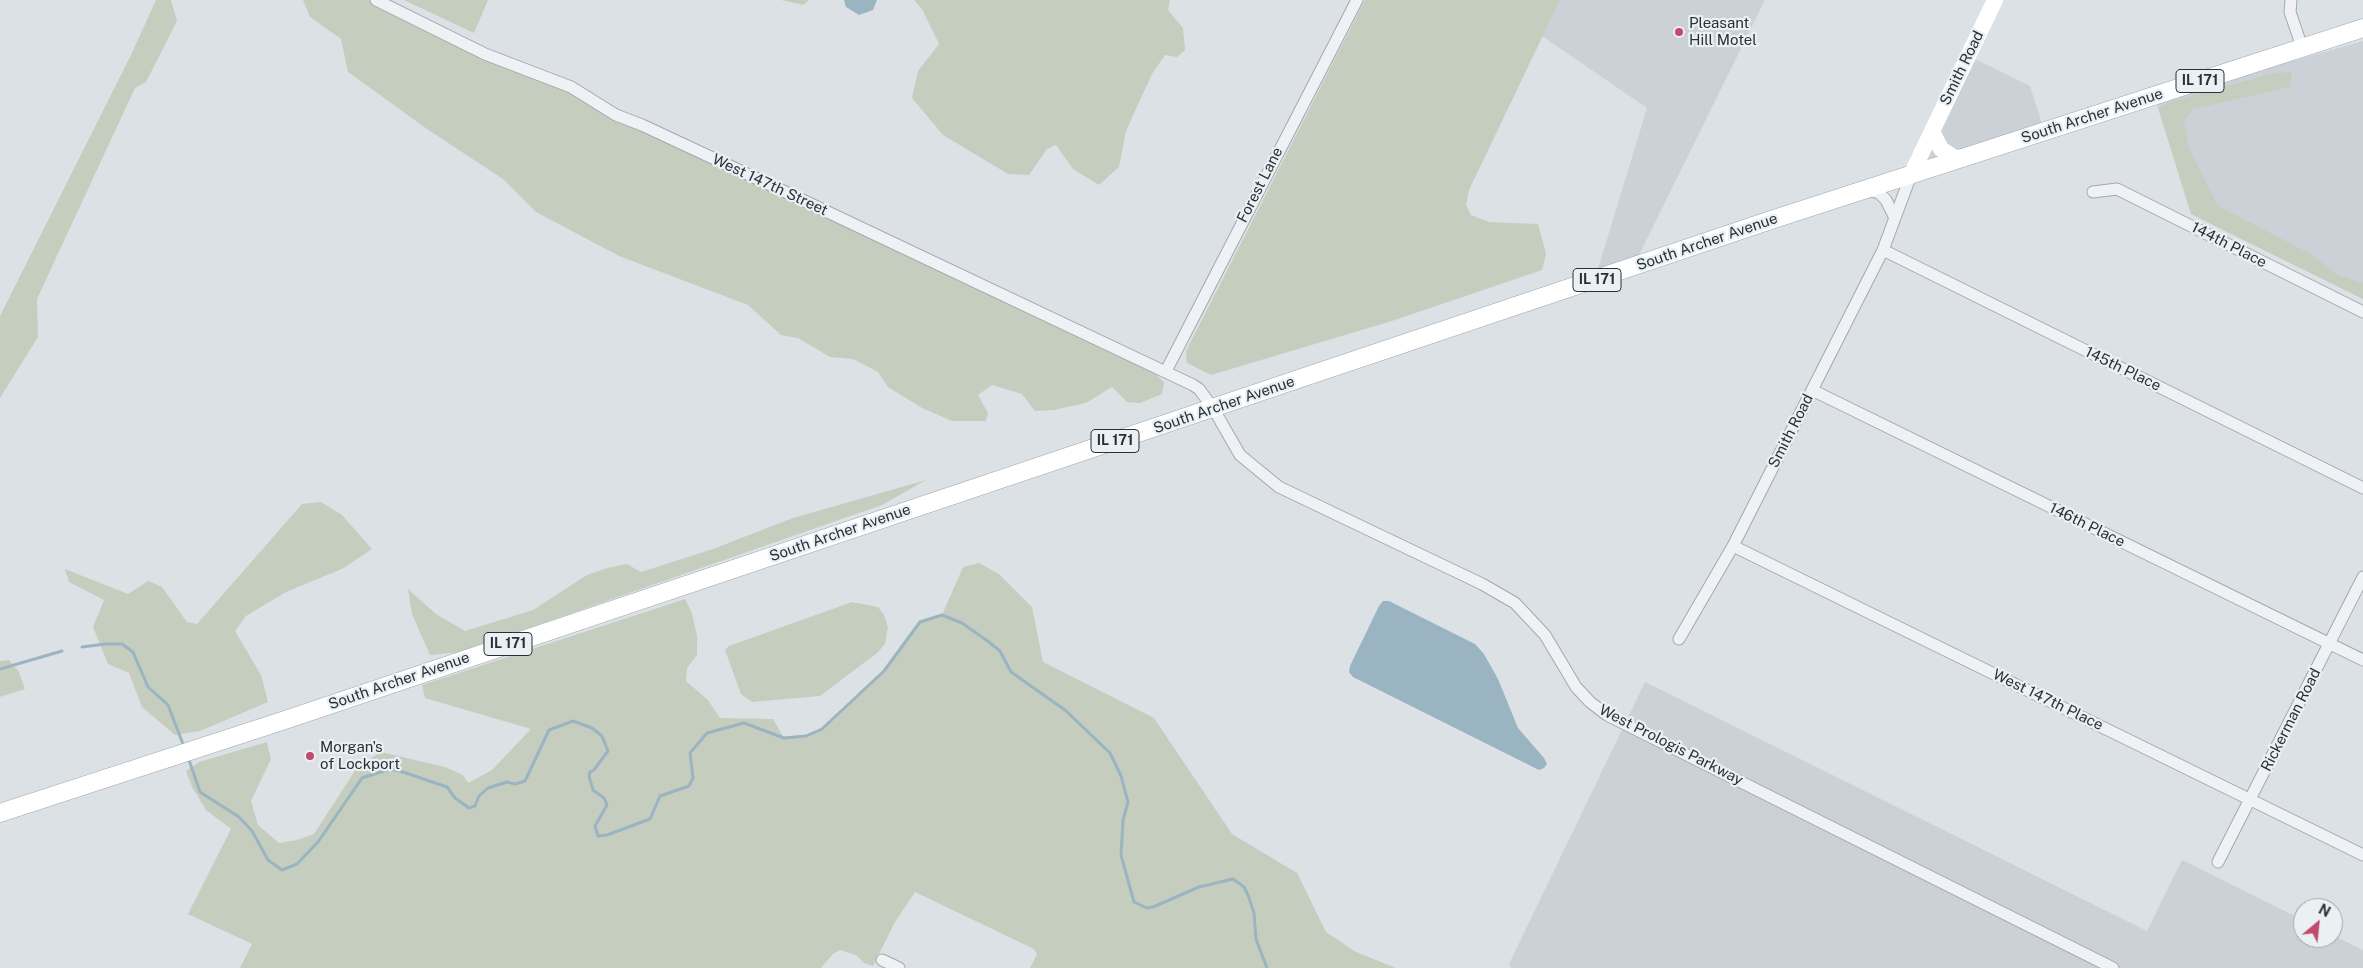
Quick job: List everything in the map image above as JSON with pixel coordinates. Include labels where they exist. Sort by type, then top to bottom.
[{"type":"main road","name":"South Archer Avenue","points":[[0,813],[1960,158],[2363,28]]},
{"type":"street","name":"West 147th Street","points":[[376,0],[484,54],[559,81],[616,115],[659,132],[1166,371],[1199,389],[1213,408]]},
{"type":"street","name":"Forest Lane","points":[[1166,371],[1357,0]]},
{"type":"street","name":"Smith Road","points":[[1679,639],[1733,546],[1883,250],[1911,175],[1995,0]]},
{"type":"street","points":[[2291,0],[2290,12],[2302,47]]},
{"type":"street","points":[[1932,131],[1941,149],[1953,157],[1960,158]]},
{"type":"street","name":"144th Place","points":[[2092,192],[2117,189],[2363,312]]},
{"type":"street","points":[[1865,190],[1878,193],[1886,200],[1894,218]]},
{"type":"street","name":"145th Place","points":[[1883,250],[2363,488]]},
{"type":"street","name":"146th Place","points":[[1812,390],[2363,660]]},
{"type":"street","name":"West Prologis Parkway","points":[[1213,408],[1240,455],[1279,487],[1488,586],[1515,604],[1546,635],[1576,687],[1594,706],[1607,715],[2113,968]]},
{"type":"street","name":"West 147th Place","points":[[1733,546],[2363,855]]},
{"type":"street","name":"Rickerman Road","points":[[2218,862],[2363,578]]},
{"type":"street","points":[[882,960],[899,968]]},
{"type":"shaded area","points":[[1560,0],[1765,0],[1636,261],[1597,272],[1647,108],[1542,36]]},
{"type":"shaded area","points":[[2363,41],[2363,299],[2191,214],[2156,100]]},
{"type":"shaded area","points":[[1973,58],[2030,86],[2042,124],[1923,163]]},
{"type":"shaded area","points":[[1645,682],[2147,931],[2182,860],[2293,915],[2293,948],[2343,948],[2343,940],[2363,950],[2363,968],[1511,968],[1509,964]]},
{"type":"green space","points":[[156,0],[171,0],[177,21],[146,82],[135,88],[37,299],[38,337],[0,398],[0,316],[131,55]]},
{"type":"green space","points":[[303,0],[376,0],[1146,366],[1164,382],[1162,394],[1140,403],[1127,402],[1112,387],[1086,403],[1054,410],[1035,411],[1022,394],[992,385],[978,395],[988,413],[986,421],[952,421],[922,408],[888,387],[878,372],[853,359],[830,357],[798,338],[781,335],[748,305],[619,256],[536,212],[503,179],[427,129],[348,72],[341,39],[310,17]]},
{"type":"green space","points":[[404,0],[488,0],[474,33]]},
{"type":"green space","points":[[781,0],[809,0],[803,5]]},
{"type":"green space","points":[[914,0],[1170,0],[1168,10],[1183,28],[1185,50],[1177,57],[1165,55],[1152,74],[1126,131],[1119,167],[1099,185],[1073,169],[1056,145],[1047,149],[1029,175],[1008,174],[943,135],[912,98],[918,71],[939,44],[922,9]]},
{"type":"green space","points":[[1365,0],[1560,0],[1469,190],[1466,205],[1471,215],[1489,222],[1538,224],[1546,254],[1542,270],[1392,321],[1211,375],[1187,363],[1186,351]]},
{"type":"green space","points":[[2292,72],[2290,87],[2193,109],[2184,120],[2188,146],[2218,206],[2311,254],[2336,274],[2363,283],[2363,299],[2191,214],[2158,108],[2176,100],[2274,73]]},
{"type":"green space","points":[[926,480],[882,505],[460,652],[430,655],[412,614],[408,589],[436,614],[465,631],[533,610],[587,575],[607,568],[627,564],[641,572],[713,549],[793,518]]},
{"type":"green space","points":[[321,502],[342,515],[372,549],[342,569],[286,592],[246,616],[235,631],[261,675],[268,702],[200,731],[175,735],[142,707],[129,673],[108,664],[93,627],[104,600],[69,582],[65,569],[128,594],[148,581],[162,587],[187,622],[197,624],[302,504]]},
{"type":"green space","points":[[979,563],[999,574],[1032,607],[1043,662],[1154,718],[1232,834],[1297,873],[1326,932],[1356,952],[1396,968],[1030,968],[1037,954],[1034,949],[915,892],[895,922],[873,966],[864,963],[856,955],[840,950],[833,954],[821,968],[240,968],[252,944],[188,914],[231,829],[206,810],[192,787],[186,771],[199,762],[267,742],[271,759],[251,801],[258,825],[279,843],[297,840],[314,834],[358,766],[381,752],[445,767],[463,775],[468,783],[492,770],[531,729],[425,698],[422,685],[685,599],[692,613],[697,636],[697,655],[687,668],[686,681],[708,700],[720,718],[773,719],[784,738],[806,736],[822,729],[834,720],[884,671],[920,622],[942,615],[963,567]]},
{"type":"green space","points":[[852,602],[878,607],[884,615],[888,627],[885,644],[877,653],[820,696],[752,702],[741,694],[725,650],[729,646]]},
{"type":"green space","points":[[9,660],[19,672],[25,689],[0,697],[0,661]]},
{"type":"water","points":[[844,0],[877,0],[873,10],[859,15],[846,7]]},
{"type":"water","points":[[1383,601],[1389,601],[1475,644],[1484,654],[1498,679],[1518,728],[1544,758],[1547,764],[1544,768],[1539,770],[1353,677],[1349,672],[1350,666]]},
{"type":"waterway","points":[[189,760],[200,792],[239,817],[252,831],[268,860],[282,870],[297,864],[318,842],[362,778],[390,769],[403,772],[447,787],[455,798],[469,808],[475,806],[479,796],[488,788],[507,782],[515,784],[525,781],[549,730],[573,721],[592,728],[602,736],[608,751],[594,770],[590,772],[589,776],[593,790],[604,798],[607,805],[595,826],[598,836],[607,835],[650,819],[660,796],[689,786],[693,778],[690,753],[707,733],[744,723],[784,738],[806,736],[822,729],[884,671],[920,622],[942,615],[962,623],[1000,651],[1011,672],[1065,710],[1110,753],[1121,776],[1128,802],[1123,820],[1121,855],[1134,902],[1147,908],[1153,907],[1199,887],[1233,879],[1244,887],[1248,895],[1254,913],[1256,939],[1267,968]]},
{"type":"waterway","points":[[82,647],[122,644],[133,652],[148,687],[168,705],[183,744]]},
{"type":"waterway","points":[[0,669],[62,651]]},
{"type":"place","name":"Pleasant Hill Motel","points":[[1679,32]]},
{"type":"place","name":"Morgan's of Lockport","points":[[310,756]]}]
